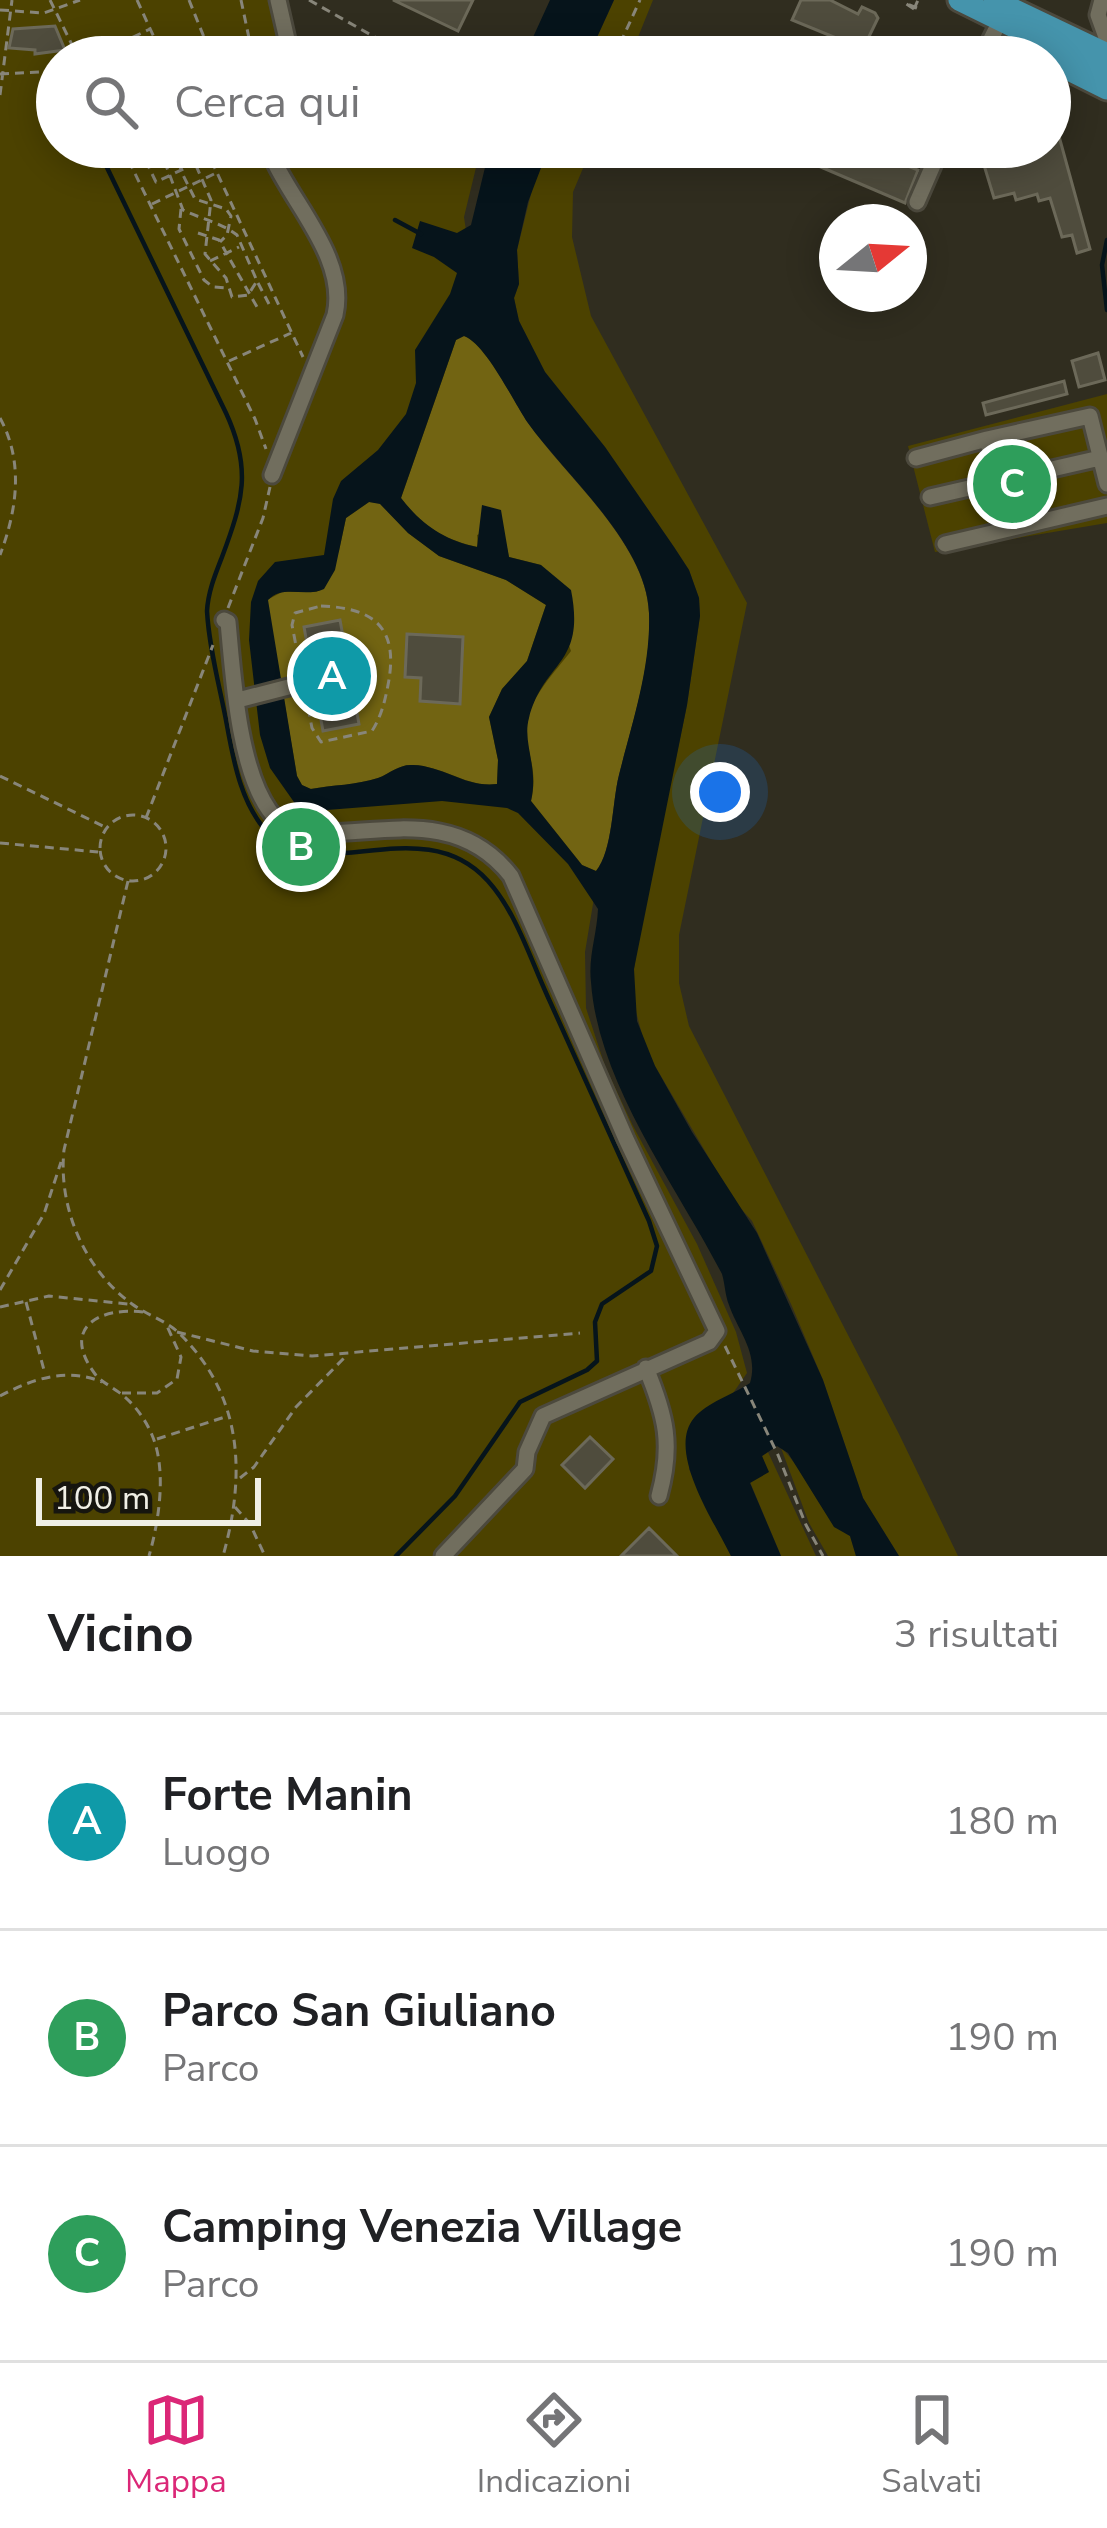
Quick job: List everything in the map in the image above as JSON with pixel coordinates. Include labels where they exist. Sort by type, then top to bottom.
[{"type":"main road","points":[[942,0],[1004,36]]},
{"type":"main road","points":[[958,0],[1031,36]]},
{"type":"main road","points":[[994,0],[1070,36]]},
{"type":"main road","points":[[1071,36],[1107,54]]},
{"type":"main road","points":[[1071,55],[1107,73]]},
{"type":"main road","points":[[1071,71],[1107,89]]},
{"type":"street","points":[[278,0],[286,36]]},
{"type":"street","points":[[1064,33],[1090,23],[1100,7]]},
{"type":"street","points":[[1100,7],[1107,40]]},
{"type":"street","points":[[992,36],[995,31]]},
{"type":"street","points":[[272,475],[335,315],[337,279],[278,168]]},
{"type":"street","points":[[917,202],[932,168]]},
{"type":"street","points":[[916,458],[1090,416],[1107,484]]},
{"type":"street","points":[[987,439],[1009,530]]},
{"type":"street","points":[[930,496],[1100,458]]},
{"type":"street","points":[[945,544],[1107,506]]},
{"type":"street","points":[[224,620],[229,622],[245,699],[251,770],[278,820],[306,833],[416,828],[456,835],[483,846],[512,877],[626,1139],[717,1331],[709,1342],[543,1416],[525,1469],[443,1556]]},
{"type":"street","points":[[245,699],[296,685]]},
{"type":"street","points":[[646,1368],[667,1433],[669,1461],[659,1496]]},
{"type":"path","points":[[0,95],[12,0]]},
{"type":"path","points":[[50,0],[68,36]]},
{"type":"path","points":[[0,10],[56,11],[80,0]]},
{"type":"path","points":[[137,0],[154,36]]},
{"type":"path","points":[[189,0],[204,36]]},
{"type":"path","points":[[241,0],[249,36]]},
{"type":"path","points":[[309,0],[373,36]]},
{"type":"path","points":[[624,36],[640,0]]},
{"type":"path","points":[[917,8],[904,4],[914,9],[918,0]]},
{"type":"path","points":[[136,36],[151,29]]},
{"type":"path","points":[[2,74],[36,72]]},
{"type":"path","points":[[133,168],[263,438],[272,475],[263,518],[224,620]]},
{"type":"path","points":[[149,168],[156,182],[188,168]]},
{"type":"path","points":[[166,168],[181,207],[179,229],[204,280],[213,287],[227,288]]},
{"type":"path","points":[[181,168],[195,199],[228,212],[232,220],[220,242]]},
{"type":"path","points":[[198,168],[212,208],[205,254],[209,262],[226,278],[235,298],[250,293],[257,281]]},
{"type":"path","points":[[215,168],[310,372]]},
{"type":"path","points":[[151,204],[217,172]]},
{"type":"path","points":[[181,207],[229,229],[242,245],[268,304]]},
{"type":"path","points":[[198,233],[220,242],[256,307]]},
{"type":"path","points":[[209,262],[242,245]]},
{"type":"path","points":[[227,362],[291,333]]},
{"type":"path","points":[[0,418],[12,448],[16,486],[0,555]]},
{"type":"path","points":[[339,607],[368,616],[385,631],[391,667],[372,731],[321,742],[296,685],[295,613],[339,607]]},
{"type":"path","points":[[146,818],[209,655]]},
{"type":"path","points":[[0,776],[106,828]]},
{"type":"path","points":[[120,817],[146,818],[165,839],[165,858],[154,874],[128,881],[106,868],[100,852],[106,828],[120,817]]},
{"type":"path","points":[[0,843],[100,852]]},
{"type":"path","points":[[0,1290],[44,1214],[64,1150],[128,881]]},
{"type":"path","points":[[64,1150],[64,1188],[77,1235],[104,1275],[134,1306]]},
{"type":"path","points":[[0,1307],[72,1296],[134,1306],[177,1332],[213,1376],[237,1446],[238,1478],[223,1556]]},
{"type":"path","points":[[25,1300],[46,1376]]},
{"type":"path","points":[[148,1312],[114,1311],[92,1319],[82,1343],[95,1375],[145,1420],[154,1440],[158,1491],[148,1556]]},
{"type":"path","points":[[117,1390],[157,1393],[177,1379],[181,1366],[178,1346],[157,1317]]},
{"type":"path","points":[[717,1331],[824,1556]]},
{"type":"path","points":[[177,1332],[281,1355],[346,1356],[580,1333]]},
{"type":"path","points":[[238,1478],[248,1475],[281,1425],[346,1356]]},
{"type":"path","points":[[0,1396],[46,1376],[80,1376],[109,1385]]},
{"type":"path","points":[[154,1440],[230,1415]]},
{"type":"path","points":[[234,1506],[250,1524],[265,1556]]},
{"type":"shaded area","points":[[0,0],[268,0],[273,21],[296,36],[36,36],[36,168],[476,168],[464,217],[479,319],[620,742],[585,952],[586,1008],[605,1066],[697,1244],[736,1332],[747,1373],[731,1396],[708,1408],[689,1469],[731,1556],[0,1556]]},
{"type":"shaded area","points":[[550,0],[614,0],[598,36],[534,36]]},
{"type":"shaded area","points":[[614,0],[653,0],[638,36],[598,36]]},
{"type":"shaded area","points":[[485,168],[541,168],[517,250],[519,284],[514,298],[519,321],[545,372],[605,447],[689,570],[699,598],[687,705],[634,969],[637,1021],[655,1066],[692,1132],[757,1233],[823,1380],[863,1498],[899,1556],[856,1556],[850,1536],[834,1527],[788,1453],[777,1446],[762,1456],[769,1472],[750,1483],[781,1556],[731,1556],[705,1507],[689,1467],[687,1432],[699,1413],[750,1383],[752,1362],[722,1274],[642,1133],[608,1058],[591,982],[598,909],[568,864],[518,813],[507,808],[442,801],[301,812],[270,768],[260,735],[249,640],[251,602],[258,581],[275,562],[324,555],[333,499],[341,481],[378,450],[406,414],[416,383],[415,350],[450,294],[457,273],[412,248],[420,221],[457,233],[471,225]],"holes":[[[464,336],[499,374],[528,423],[620,537],[645,587],[649,633],[644,674],[609,839],[596,871],[582,865],[531,801],[529,718],[573,634],[571,590],[541,565],[509,557],[501,510],[482,505],[477,547],[434,530],[401,498],[456,340]],[[369,502],[380,504],[439,556],[506,580],[546,605],[527,661],[502,689],[489,717],[498,760],[497,784],[475,783],[413,765],[370,780],[311,789],[297,776],[268,600],[281,593],[324,589],[335,570],[346,518]]]},
{"type":"shaded area","points":[[540,168],[583,168],[573,192],[572,237],[591,316],[747,603],[679,935],[679,983],[689,1026],[958,1556],[899,1556],[863,1498],[823,1380],[752,1221],[735,1202],[644,1042],[634,1004],[634,969],[687,705],[699,598],[689,570],[605,447],[545,372],[519,321],[514,298],[519,284],[517,250]]},
{"type":"shaded area","points":[[464,336],[481,350],[528,423],[602,512],[634,561],[644,587],[649,633],[644,674],[609,839],[596,871],[582,865],[531,801],[529,715],[571,651],[541,565],[509,557],[502,525],[477,535],[478,547],[466,544],[435,530],[401,498],[456,340]]},
{"type":"shaded area","points":[[1107,394],[1107,523],[935,552],[908,446]]},
{"type":"shaded area","points":[[369,502],[380,503],[408,533],[439,556],[506,580],[546,605],[527,661],[502,689],[489,717],[498,760],[497,784],[476,783],[413,765],[370,780],[310,789],[297,776],[267,600],[282,592],[317,592],[339,551],[346,518]]},
{"type":"shaded area","points":[[781,1448],[830,1518],[850,1536],[856,1556],[828,1556],[809,1523]]},
{"type":"shaded area","points":[[768,1452],[816,1556],[781,1556],[750,1482],[768,1472],[762,1456]]},
{"type":"building","points":[[393,0],[473,0],[458,31]]},
{"type":"building","points":[[801,0],[830,0],[858,14],[862,7],[878,18],[869,36],[831,36],[792,20]]},
{"type":"building","points":[[55,26],[59,36],[36,36],[35,54],[35,50],[9,48],[13,29]]},
{"type":"building","points":[[823,168],[918,170],[905,203]]},
{"type":"building","points":[[985,168],[1068,168],[1090,249],[1077,253],[1072,235],[1062,237],[1050,198],[1039,201],[1037,194],[1016,200],[1014,193],[994,198]]},
{"type":"building","points":[[1098,353],[1105,380],[1079,387],[1072,361]]},
{"type":"building","points":[[1064,381],[1067,394],[986,415],[983,403]]},
{"type":"building","points":[[340,620],[359,724],[323,731],[304,627]]},
{"type":"building","points":[[407,634],[463,637],[460,704],[420,701],[421,678],[405,677]]},
{"type":"building","points":[[590,1437],[613,1459],[585,1488],[562,1465]]},
{"type":"building","points":[[649,1528],[677,1556],[621,1556]]},
{"type":"waterway","points":[[107,168],[226,413],[239,451],[239,502],[207,611],[232,751],[253,812],[272,837],[294,849],[319,854],[405,848],[435,851],[462,861],[488,881],[522,936],[657,1246],[651,1271],[602,1304],[595,1322],[597,1361],[520,1402],[455,1496],[396,1556]]},
{"type":"waterway","points":[[395,220],[421,234]]},
{"type":"waterway","points":[[1107,240],[1102,265],[1107,310]]},
{"type":"place","name":"Camping Venezia Village","points":[[1012,484]]},
{"type":"place","name":"Forte Manin","points":[[332,676]]},
{"type":"place","name":"Parco San Giuliano","points":[[301,847]]}]
